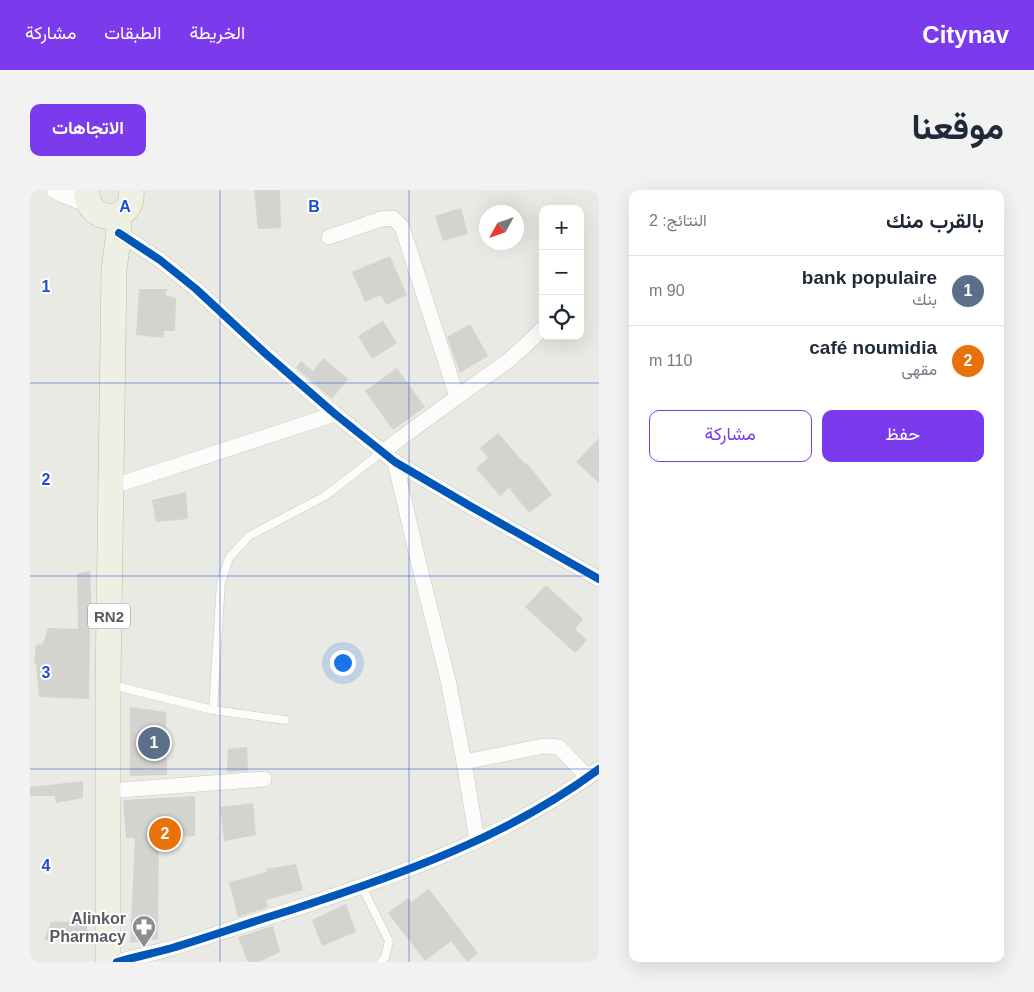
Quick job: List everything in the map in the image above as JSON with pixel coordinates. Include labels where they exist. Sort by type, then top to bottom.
[{"type":"highway","points":[[103,211],[126,210],[130,203],[131,190]]},
{"type":"highway","name":"RN2","points":[[103,211],[114,271],[108,684],[108,962]]},
{"type":"street","points":[[56,190],[103,211],[196,289],[266,354],[335,414],[395,462],[599,579]]},
{"type":"street","points":[[330,237],[381,219],[393,218],[402,227],[457,397]]},
{"type":"street","points":[[382,452],[509,360],[539,332]]},
{"type":"street","points":[[111,487],[335,414]]},
{"type":"street","points":[[395,462],[448,680],[477,841]]},
{"type":"street","points":[[117,962],[171,948],[362,887],[477,841],[512,824],[593,773],[559,747],[544,746],[464,762]]},
{"type":"street","points":[[108,791],[264,779]]},
{"type":"lane","points":[[212,710],[221,582],[229,558],[250,536],[325,496],[382,452]]},
{"type":"lane","points":[[108,684],[212,710],[285,720]]},
{"type":"lane","points":[[362,887],[389,941],[385,957],[381,962]]},
{"type":"building","points":[[254,190],[280,190],[281,228],[258,229]]},
{"type":"building","points":[[461,208],[468,234],[443,241],[435,216]]},
{"type":"building","points":[[390,256],[407,295],[386,305],[381,295],[365,302],[352,272]]},
{"type":"building","points":[[139,289],[168,289],[165,295],[176,298],[175,331],[164,331],[163,338],[136,335]]},
{"type":"building","points":[[383,321],[397,343],[372,359],[358,336]]},
{"type":"building","points":[[470,324],[488,356],[460,373],[447,337]]},
{"type":"building","points":[[323,358],[348,379],[332,399],[296,368],[301,361],[313,371]]},
{"type":"building","points":[[397,368],[425,407],[393,430],[365,391]]},
{"type":"building","points":[[498,433],[525,464],[527,463],[552,495],[529,513],[509,488],[500,496],[476,468],[488,458],[480,448]]},
{"type":"building","points":[[599,438],[599,483],[576,462]]},
{"type":"building","points":[[186,492],[188,519],[156,522],[152,500]]},
{"type":"building","points":[[90,571],[92,623],[90,623],[89,699],[39,697],[36,664],[34,664],[36,645],[43,644],[48,628],[78,629],[77,574]]},
{"type":"building","points":[[546,585],[583,619],[575,629],[587,640],[575,653],[525,607]]},
{"type":"building","points":[[130,707],[166,712],[167,775],[130,776]]},
{"type":"building","points":[[247,747],[248,771],[227,772],[228,749]]},
{"type":"building","points":[[83,781],[83,798],[56,803],[55,796],[30,796],[30,787]]},
{"type":"building","points":[[195,796],[195,836],[159,837],[158,939],[130,943],[135,838],[126,838],[123,800]]},
{"type":"building","points":[[253,803],[256,835],[224,841],[220,807]]},
{"type":"building","points":[[296,864],[303,890],[266,900],[268,907],[238,917],[229,882],[267,872],[266,869]]},
{"type":"building","points":[[429,889],[478,953],[467,962],[451,941],[425,961],[388,913],[408,898],[411,902]]},
{"type":"building","points":[[346,904],[356,932],[322,946],[312,920]]},
{"type":"building","points":[[87,921],[87,941],[44,940],[51,922]]},
{"type":"building","points":[[273,926],[280,952],[259,962],[248,962],[238,937]]},
{"type":"cycle path","points":[[119,233],[160,260],[196,289],[266,354],[335,414],[395,462],[599,579]]},
{"type":"cycle path","points":[[117,962],[202,939],[332,897],[412,868],[451,852],[528,815],[599,769]]},
{"type":"place","name":"bank populaire","points":[[154,743]]},
{"type":"place","name":"café noumidia","points":[[165,834]]},
{"type":"place","name":"Alinkor Pharmacy","points":[[144,948]]}]
